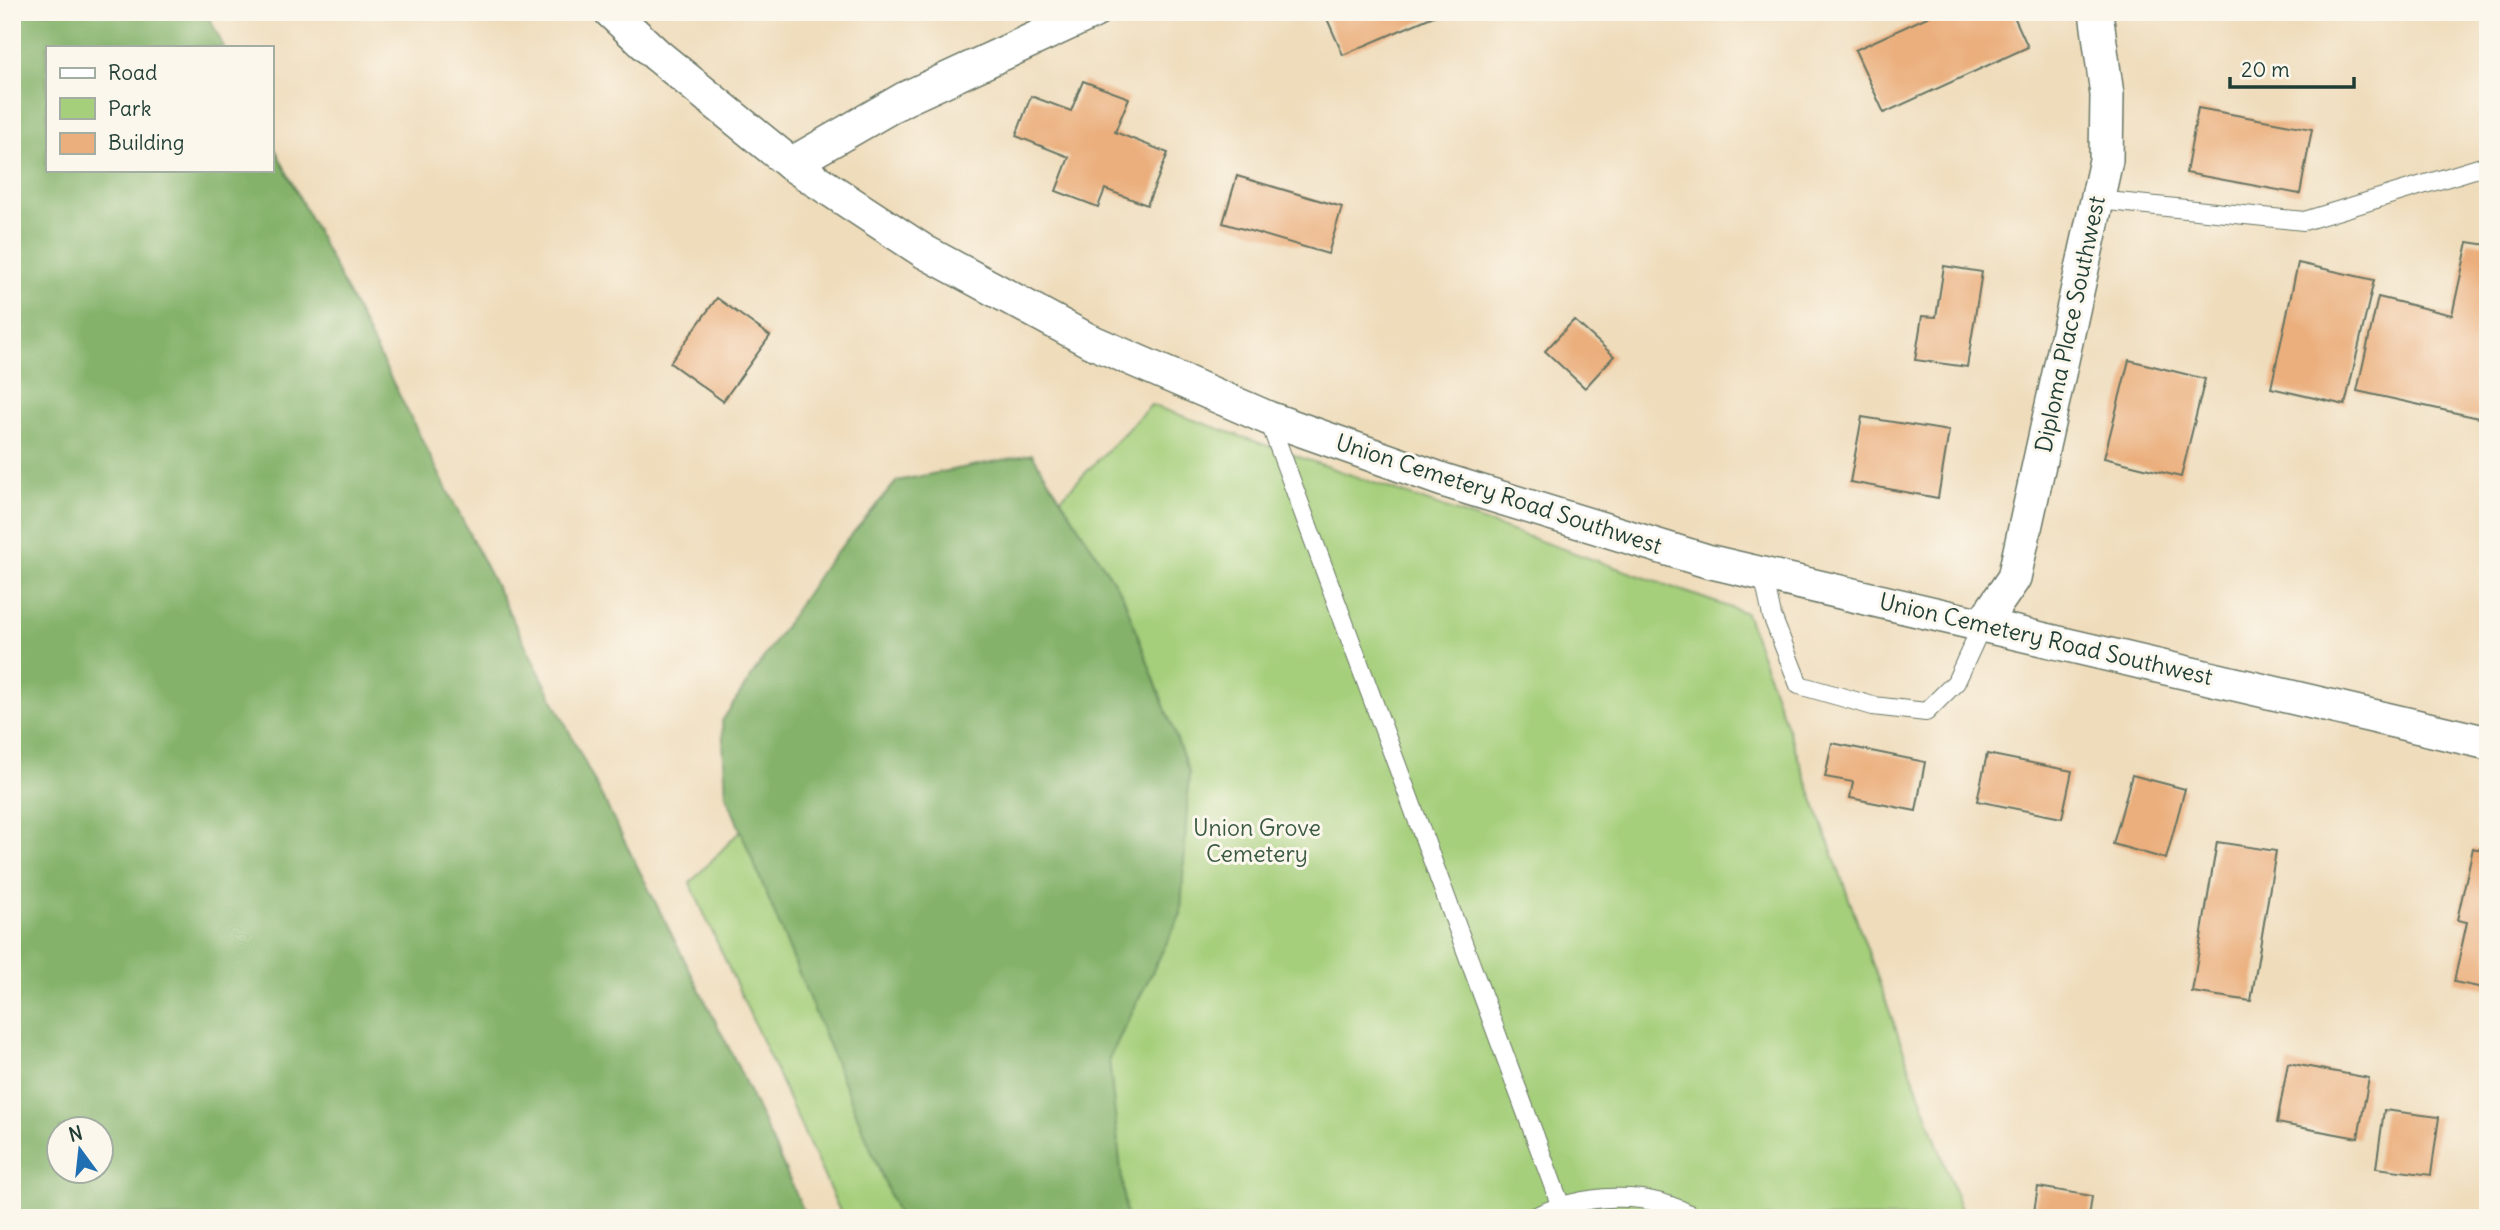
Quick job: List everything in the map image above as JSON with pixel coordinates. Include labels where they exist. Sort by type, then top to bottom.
[{"type":"street","name":"Union Cemetery Road Southwest","points":[[611,12],[791,164],[925,252],[1087,340],[1268,418],[1446,481],[1707,561],[1983,623],[2488,743]]},
{"type":"street","points":[[791,164],[904,99],[1093,12]]},
{"type":"street","name":"Diploma Place Southwest","points":[[1983,623],[2014,578],[2106,160],[2107,95],[2096,12]]},
{"type":"lane","points":[[2098,200],[2304,221],[2488,165]]},
{"type":"lane","points":[[1268,418],[1560,1204]]},
{"type":"lane","points":[[1763,574],[1772,616],[1799,685],[1872,706],[1926,712],[1956,682],[1983,623]]},
{"type":"lane","points":[[1532,1218],[1560,1204],[1621,1196],[1681,1209],[1696,1218]]},
{"type":"green space","points":[[12,12],[206,12],[223,46],[46,46],[46,172],[273,172],[273,145],[733,1056],[807,1218],[12,1218]]},
{"type":"green space","name":"Union Grove Cemetery","points":[[1151,405],[1746,613],[1964,1218],[843,1218],[690,883]]},
{"type":"green space","points":[[1032,454],[1123,596],[1189,772],[1181,914],[1109,1059],[1126,1218],[899,1218],[726,795],[722,721],[824,567],[897,481]]},
{"type":"building","points":[[1324,12],[1443,12],[1343,55]]},
{"type":"building","points":[[1938,12],[2012,12],[2028,47],[1884,113],[1855,50]]},
{"type":"building","points":[[1083,81],[1129,98],[1115,132],[1168,153],[1147,205],[1105,189],[1098,207],[1056,191],[1069,157],[1016,136],[1031,96],[1071,111]]},
{"type":"building","points":[[2198,108],[2312,129],[2300,194],[2186,173]]},
{"type":"building","points":[[1237,176],[1342,207],[1328,254],[1223,223]]},
{"type":"building","points":[[2468,242],[2488,245],[2488,420],[2357,391],[2378,297],[2452,315]]},
{"type":"building","points":[[2298,263],[2374,280],[2345,405],[2271,388]]},
{"type":"building","points":[[1944,266],[1982,272],[1967,367],[1915,360],[1922,316],[1936,317]]},
{"type":"building","points":[[717,298],[770,336],[723,401],[670,363]]},
{"type":"building","points":[[1574,320],[1614,356],[1585,388],[1545,351]]},
{"type":"building","points":[[2129,360],[2205,379],[2181,477],[2104,458]]},
{"type":"building","points":[[1862,417],[1949,431],[1938,498],[1850,482]]},
{"type":"building","points":[[1832,743],[1925,762],[1916,811],[1850,798],[1853,782],[1825,777]]},
{"type":"building","points":[[1987,754],[2072,771],[2062,818],[1977,801]]},
{"type":"building","points":[[2132,775],[2185,789],[2166,859],[2113,844]]},
{"type":"building","points":[[2217,842],[2276,851],[2251,1001],[2192,992]]},
{"type":"building","points":[[2473,848],[2488,852],[2488,989],[2454,982],[2467,922],[2457,920]]},
{"type":"building","points":[[2288,1063],[2369,1078],[2358,1138],[2277,1123]]},
{"type":"building","points":[[2384,1110],[2439,1117],[2431,1175],[2376,1168]]},
{"type":"building","points":[[2038,1187],[2092,1196],[2089,1218],[2033,1218]]}]
